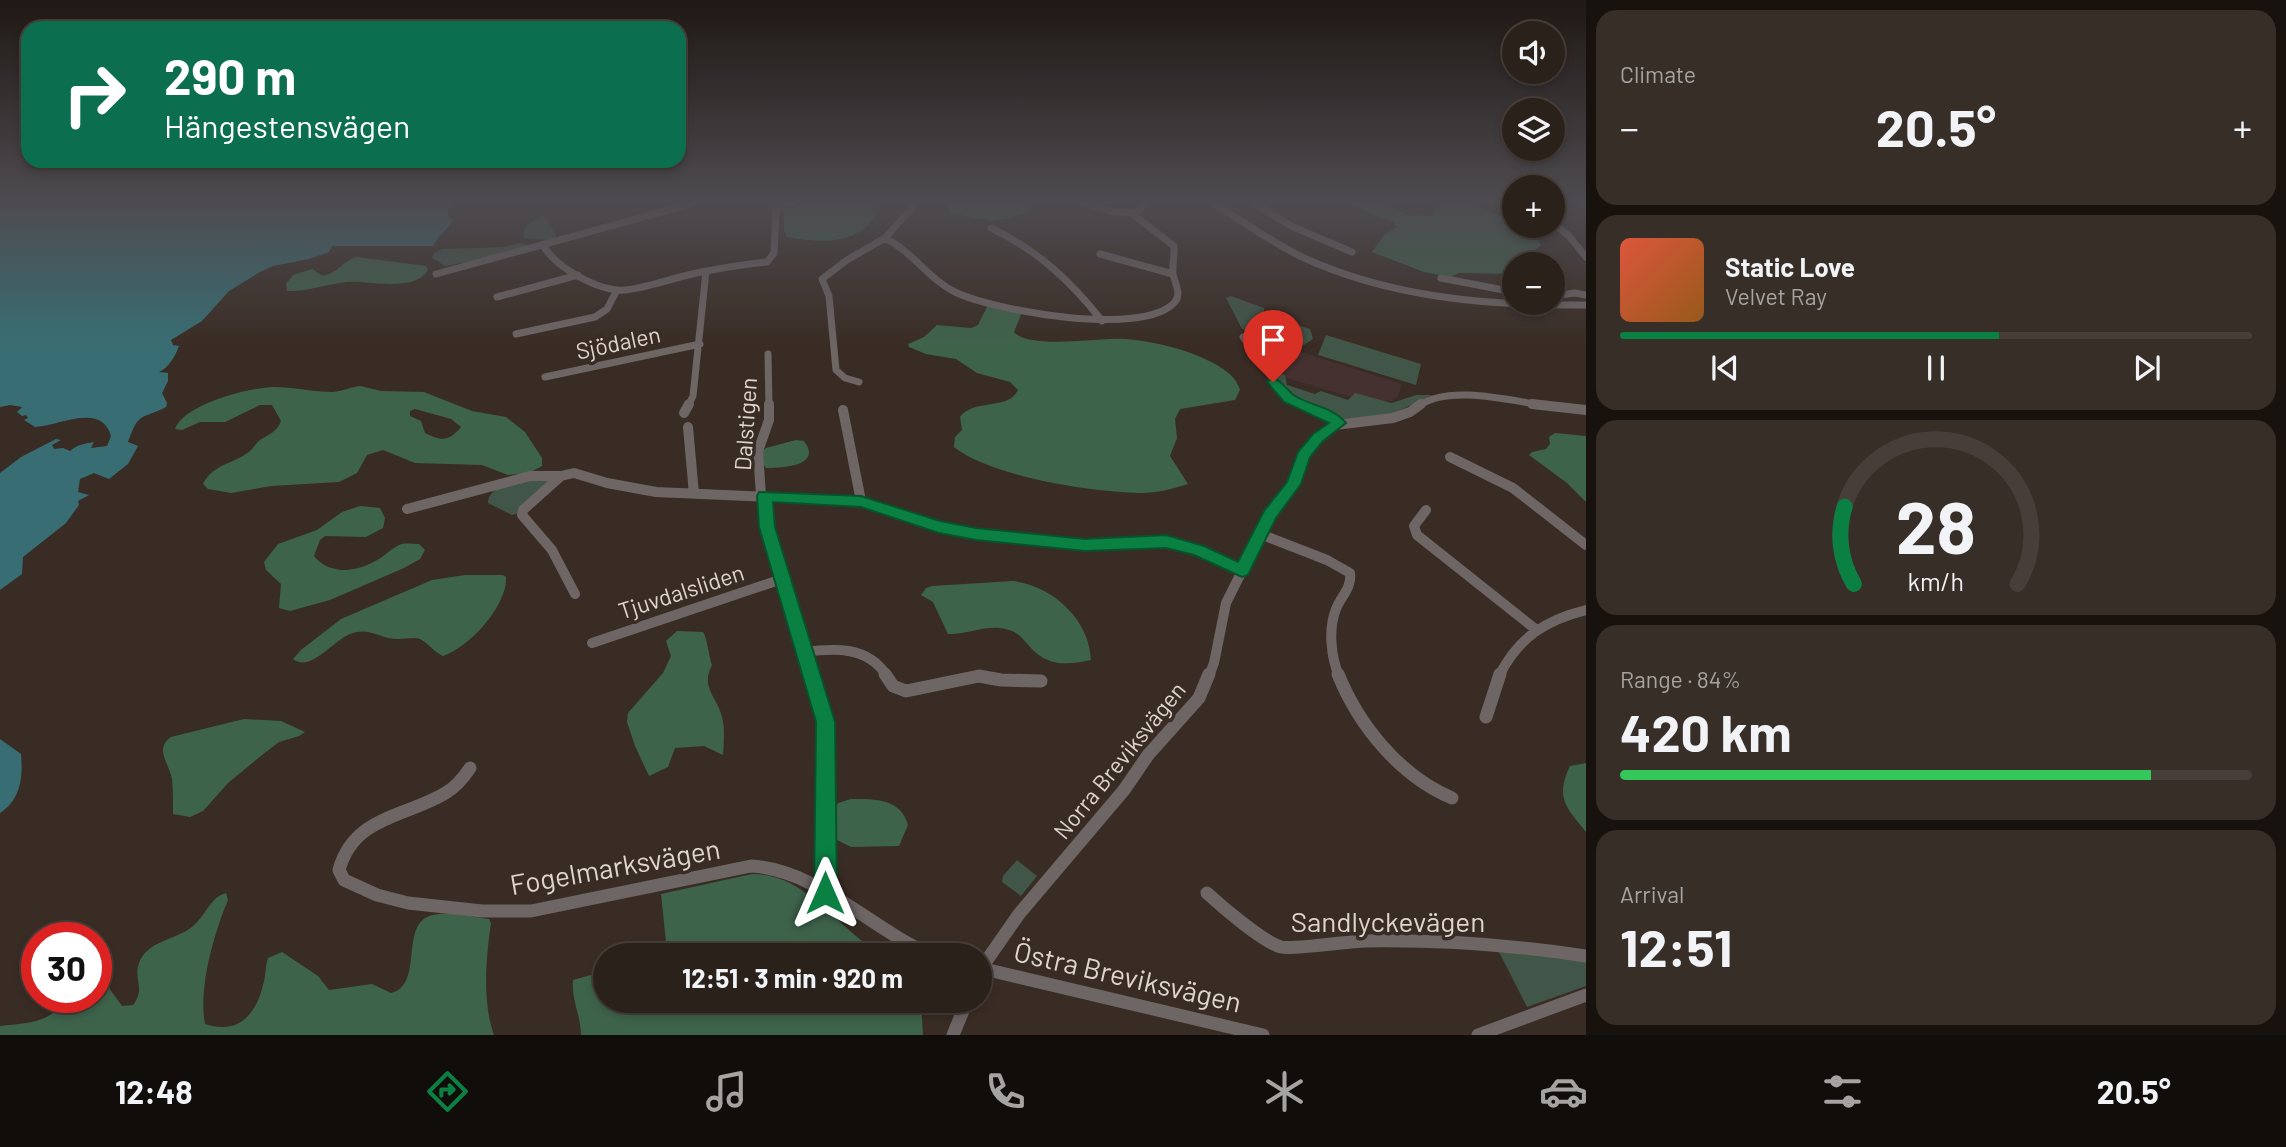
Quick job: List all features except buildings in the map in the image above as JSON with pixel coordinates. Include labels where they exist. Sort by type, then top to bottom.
[{"type":"street","points":[[436,274],[523,250]]},
{"type":"street","points":[[546,250],[550,257],[578,275],[617,290],[769,261],[774,250]]},
{"type":"street","points":[[859,382],[845,378],[836,370],[829,296],[821,281],[864,250]]},
{"type":"street","points":[[909,250],[946,287],[959,294],[1070,319],[1102,321],[1137,318],[1171,306],[1178,293],[1173,274],[1174,250]]},
{"type":"street","points":[[1029,250],[1055,269],[1102,321]]},
{"type":"street","points":[[1290,250],[1374,283],[1422,295],[1490,304],[1586,305]]},
{"type":"street","points":[[1348,250],[1352,252]]},
{"type":"street","points":[[1100,254],[1173,274]]},
{"type":"street","points":[[684,413],[693,396],[706,271]]},
{"type":"street","points":[[497,297],[578,275]]},
{"type":"street","points":[[1441,278],[1502,290]]},
{"type":"street","points":[[516,334],[536,334],[597,316],[606,312],[617,290]]},
{"type":"street","points":[[1565,296],[1575,293],[1586,295]]},
{"type":"street","points":[[1243,337],[1273,382],[1289,399],[1328,415],[1339,423],[1393,418],[1410,412],[1426,400],[1447,394],[1586,410]]},
{"type":"street","name":"Sjödalen","points":[[545,377],[699,344]]},
{"type":"street","name":"Dalstigen","points":[[768,354],[769,420],[758,451],[765,517],[827,730],[825,893]]},
{"type":"street","points":[[844,410],[861,501]]},
{"type":"street","name":"Norra Breviksvägen","points":[[992,952],[1019,914],[1125,790],[1147,755],[1199,698],[1214,663],[1226,603],[1259,534],[1294,484],[1301,461],[1310,447],[1339,423]]},
{"type":"street","points":[[688,427],[694,494]]},
{"type":"street","points":[[1450,457],[1513,488],[1586,545]]},
{"type":"street","points":[[407,509],[530,476],[561,476],[574,473],[632,489],[861,501],[939,527],[976,534],[1085,545],[1171,542],[1198,550],[1242,571]]},
{"type":"street","points":[[561,476],[523,510],[522,515],[552,550],[575,594]]},
{"type":"street","points":[[1426,510],[1414,526],[1417,535],[1534,628]]},
{"type":"street","points":[[1259,534],[1328,559],[1350,573],[1350,586],[1337,605],[1334,617],[1332,649],[1336,676],[1353,706],[1401,764],[1430,790],[1452,798]]},
{"type":"street","name":"Tjuvdalsliden","points":[[592,643],[782,579]]},
{"type":"street","points":[[1486,717],[1490,699],[1510,653],[1534,628],[1557,617],[1586,610]]},
{"type":"street","points":[[804,652],[837,648],[864,655],[879,664],[894,686],[906,691],[979,676],[1001,680],[1041,681]]},
{"type":"street","name":"Fogelmarksvägen","points":[[471,768],[443,795],[388,814],[370,826],[343,859],[339,870],[344,880],[393,900],[491,911],[546,909],[751,866],[785,869],[879,929],[908,943]]},
{"type":"street","name":"Sandlyckevägen","points":[[1207,893],[1228,913],[1281,947],[1399,941],[1535,948],[1586,956]]},
{"type":"street","name":"Östra Breviksvägen","points":[[992,972],[1263,1035]]},
{"type":"street","points":[[1478,1035],[1586,995]]},
{"type":"street","points":[[953,1035],[962,1013]]},
{"type":"shaded area","points":[[1263,340],[1402,384],[1398,396],[1392,401],[1357,399],[1273,374],[1265,361]]},
{"type":"green space","points":[[439,250],[521,250],[469,264],[467,262],[445,266],[432,258]]},
{"type":"green space","points":[[1535,250],[1502,252],[1502,274],[1459,273],[1450,277],[1424,272],[1372,252]]},
{"type":"green space","points":[[356,257],[426,266],[428,270],[421,277],[402,283],[346,282],[287,291],[286,284],[293,275],[312,269],[325,275]]},
{"type":"green space","points":[[1231,296],[1264,308],[1264,319],[1272,317],[1310,329],[1313,339],[1304,345],[1272,336],[1270,340],[1242,329],[1226,298]]},
{"type":"green space","points":[[988,305],[1022,312],[1014,332],[1022,337],[1049,342],[1126,339],[1149,342],[1194,354],[1231,375],[1240,390],[1235,400],[1180,409],[1175,419],[1177,438],[1170,456],[1188,484],[1141,493],[1070,486],[992,467],[954,447],[955,437],[962,430],[960,417],[966,411],[1007,400],[1018,390],[1010,382],[977,373],[956,359],[926,354],[909,347],[908,344],[924,337],[937,325],[971,328],[978,325]]},
{"type":"green space","points":[[1326,335],[1421,364],[1416,385],[1318,355]]},
{"type":"green space","points":[[1276,373],[1285,375],[1287,385],[1315,394],[1321,391],[1348,400],[1355,393],[1392,403],[1416,395],[1432,395],[1392,414],[1344,419],[1286,393],[1276,379]]},
{"type":"green space","points":[[360,386],[381,391],[424,392],[472,411],[506,417],[525,432],[542,458],[542,466],[529,473],[508,475],[482,465],[415,463],[383,450],[367,455],[357,473],[339,482],[271,486],[231,493],[208,489],[203,484],[212,472],[249,452],[277,428],[281,421],[272,405],[260,405],[225,422],[200,422],[182,430],[175,429],[181,420],[203,405],[248,390],[273,387],[333,392]],"holes":[[[415,409],[451,419],[461,427],[449,438],[440,439],[425,433],[421,421],[410,416],[410,411]]]},
{"type":"green space","points":[[1555,433],[1586,436],[1586,502],[1567,483],[1529,455],[1546,449],[1550,444],[1549,437]]},
{"type":"green space","points":[[796,440],[804,441],[808,449],[805,461],[790,466],[766,468],[762,451]]},
{"type":"green space","points":[[555,479],[517,514],[512,515],[488,503],[490,496],[504,486]]},
{"type":"green space","points":[[360,506],[380,508],[385,518],[383,528],[366,537],[325,536],[320,540],[314,556],[328,567],[345,570],[371,563],[402,544],[419,544],[425,550],[420,559],[330,600],[290,611],[279,608],[281,584],[266,570],[264,562],[278,544],[317,530],[342,512]]},
{"type":"green space","points":[[465,575],[503,575],[506,577],[505,588],[494,612],[475,635],[443,656],[420,639],[398,639],[363,631],[344,637],[307,662],[293,659],[341,619],[432,580]]},
{"type":"green space","points":[[1013,581],[1042,590],[1066,607],[1084,631],[1091,660],[1074,663],[1051,661],[1037,654],[1015,633],[1001,628],[948,634],[933,602],[921,595],[926,588],[932,586]]},
{"type":"green space","points":[[677,631],[703,632],[712,665],[709,686],[723,722],[723,755],[704,746],[675,748],[668,767],[649,776],[627,722],[628,713],[663,673],[671,656],[666,641]]},
{"type":"green space","points":[[244,719],[281,721],[305,732],[279,742],[262,755],[228,783],[203,811],[190,817],[173,814],[172,779],[163,751],[166,742],[171,737]]},
{"type":"green space","points":[[1586,763],[1586,832],[1568,809],[1563,786],[1570,766]]},
{"type":"green space","points":[[851,799],[885,802],[899,810],[908,825],[899,846],[851,847],[837,840],[834,814],[838,803]]},
{"type":"green space","points":[[1017,860],[1037,876],[1021,896],[1002,882],[1003,876]]},
{"type":"green space","points":[[752,874],[769,876],[812,897],[865,943],[666,943],[661,894]]},
{"type":"green space","points":[[226,893],[228,900],[213,945],[206,978],[203,1010],[205,1024],[227,1027],[244,1020],[260,996],[268,958],[282,952],[318,976],[329,990],[372,984],[391,993],[401,988],[407,978],[416,929],[423,920],[433,915],[447,914],[489,919],[491,923],[486,994],[494,1035],[0,1035],[0,1026],[26,1023],[53,1013],[112,1013],[112,992],[122,1006],[133,1005],[139,994],[137,974],[143,956],[155,945],[192,927],[220,895]]},
{"type":"green space","points":[[1498,950],[1586,961],[1586,986],[1527,1007]]},
{"type":"green space","points":[[593,974],[593,1013],[922,1013],[923,1035],[581,1035],[573,980]]},
{"type":"water","points":[[0,250],[330,250],[309,259],[273,266],[260,272],[229,291],[202,321],[171,340],[173,345],[179,346],[176,354],[159,372],[168,373],[168,381],[162,393],[166,407],[142,418],[135,425],[128,442],[138,446],[128,464],[109,479],[94,473],[80,479],[78,492],[89,495],[78,501],[79,505],[66,523],[23,557],[22,574],[0,590],[0,473],[21,457],[56,439],[61,440],[52,445],[54,449],[63,448],[70,451],[94,442],[91,448],[107,446],[111,436],[106,426],[98,420],[79,418],[35,427],[24,420],[28,418],[26,415],[22,416],[17,412],[22,407],[0,407]]},
{"type":"water","points":[[0,739],[21,754],[22,763],[16,794],[0,813]]},
{"type":"route","points":[[825,893],[827,730],[767,527],[765,496],[861,501],[939,527],[976,534],[1085,545],[1151,541],[1180,544],[1213,556],[1242,571],[1270,515],[1294,484],[1303,456],[1318,437],[1339,423],[1328,415],[1289,399],[1273,382]]}]
